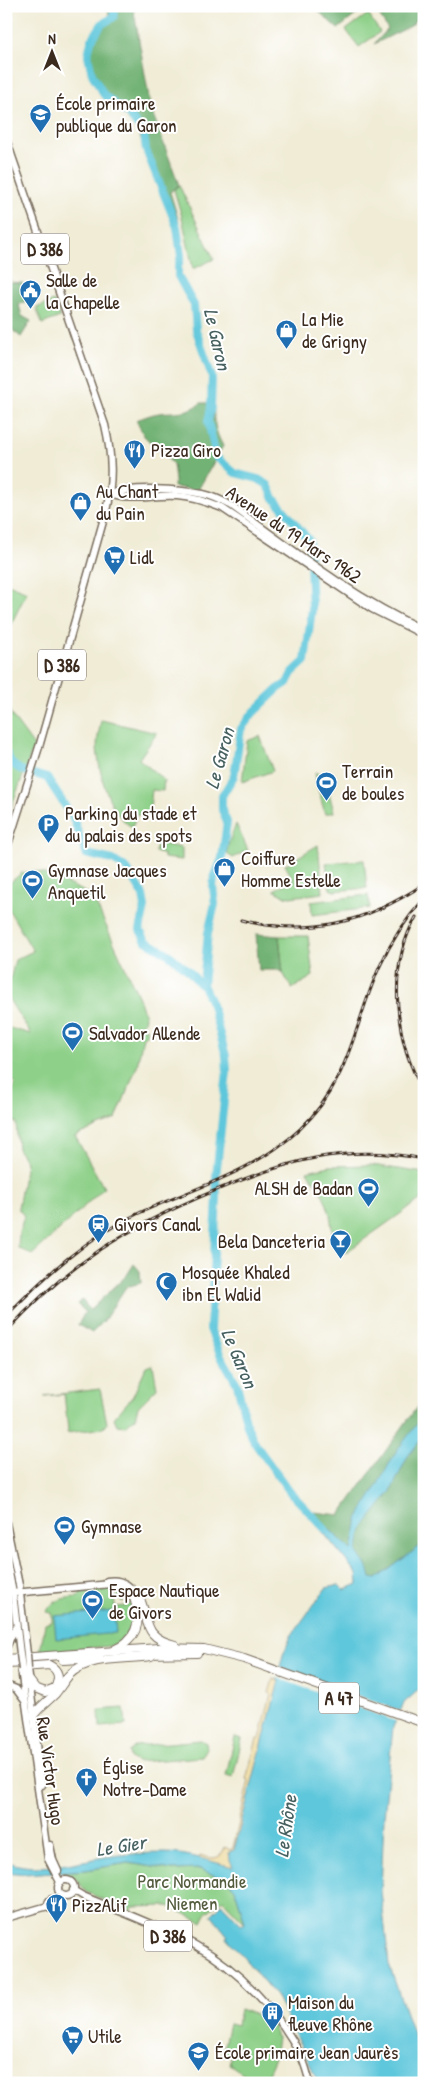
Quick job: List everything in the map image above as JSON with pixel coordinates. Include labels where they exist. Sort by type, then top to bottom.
[{"type":"highway","points":[[138,1600],[146,1624],[158,1639],[187,1648]]},
{"type":"highway","points":[[110,1652],[126,1642],[136,1629],[139,1616],[138,1600]]},
{"type":"highway","name":"A 47","points":[[6,1659],[187,1648],[220,1652],[424,1728]]},
{"type":"highway","points":[[33,1716],[38,1708],[55,1693],[69,1675],[90,1663],[173,1653]]},
{"type":"highway","name":"A 47","points":[[6,1665],[173,1653],[212,1655],[255,1665],[424,1723]]},
{"type":"highway","points":[[6,1665],[16,1667],[49,1665],[56,1671],[58,1676],[55,1688],[45,1692],[29,1684]]},
{"type":"highway","points":[[24,1670],[29,1684],[36,1694],[42,1696],[55,1693]]},
{"type":"main road","name":"D 386","points":[[6,139],[105,425],[111,452],[110,494],[33,766],[6,851]]},
{"type":"main road","name":"Avenue du 19 Mars 1962","points":[[133,494],[184,491],[194,496]]},
{"type":"main road","points":[[110,494],[120,498],[133,494]]},
{"type":"main road","name":"Avenue du 19 Mars 1962","points":[[133,494],[203,497],[303,560],[372,609],[424,635]]},
{"type":"main road","name":"Avenue du 19 Mars 1962","points":[[319,572],[383,610],[424,630]]},
{"type":"main road","points":[[6,1523],[8,1559]]},
{"type":"main road","points":[[6,1547],[8,1533]]},
{"type":"main road","points":[[6,1551],[25,1633]]},
{"type":"main road","points":[[17,1593],[92,1585],[111,1580],[121,1581],[130,1586],[138,1600]]},
{"type":"main road","points":[[24,1657],[25,1598],[29,1591]]},
{"type":"main road","points":[[17,1593],[16,1624],[24,1657]]},
{"type":"main road","points":[[6,1648],[16,1624]]},
{"type":"main road","name":"Rue Victor Hugo","points":[[24,1657],[26,1702],[47,1837]]},
{"type":"main road","name":"Rue Victor Hugo","points":[[29,1684],[48,1860],[62,1881]]},
{"type":"main road","points":[[6,1685],[16,1689],[26,1702]]},
{"type":"main road","points":[[62,1881],[70,1882],[72,1892],[66,1896],[61,1894],[58,1888],[62,1881]]},
{"type":"main road","name":"D 386","points":[[72,1892],[194,1948],[224,1969],[275,2020],[296,2050],[308,2083]]},
{"type":"main road","points":[[6,1918],[48,1906],[51,1909],[55,1909],[61,1894]]},
{"type":"green space","points":[[107,6],[133,6],[151,109],[179,185],[170,192],[179,222],[172,220],[137,131],[125,116],[103,96],[89,71],[89,43],[98,26],[110,18]]},
{"type":"green space","points":[[313,6],[333,6],[335,8],[338,6],[367,6],[338,29]]},
{"type":"green space","points":[[373,6],[418,6],[419,15],[411,26],[374,44],[388,29]]},
{"type":"green space","points":[[368,14],[380,32],[359,47],[346,30]]},
{"type":"green space","points":[[179,185],[214,259],[193,269],[174,190]]},
{"type":"green space","points":[[6,254],[10,282],[23,283],[28,300],[19,305],[22,316],[31,321],[21,337],[6,325]]},
{"type":"green space","points":[[54,301],[60,317],[42,324],[36,308]]},
{"type":"green space","points":[[201,403],[214,403],[215,425],[223,446],[198,490],[173,487],[175,481],[173,464],[144,436],[136,420],[156,414],[191,409]]},
{"type":"green space","points":[[6,583],[27,592],[6,634]]},
{"type":"green space","points":[[6,704],[12,716],[34,746],[6,821]]},
{"type":"green space","points":[[101,720],[157,733],[139,759],[164,780],[163,791],[152,790],[149,816],[137,814],[132,827],[117,812],[106,792],[97,747]]},
{"type":"green space","points":[[260,736],[273,771],[242,782],[247,741]]},
{"type":"green space","points":[[315,772],[325,777],[334,812],[325,814]]},
{"type":"green space","points":[[236,824],[248,850],[233,858],[227,854],[229,842]]},
{"type":"green space","points":[[158,843],[182,848],[182,860],[164,858],[164,855],[155,852]]},
{"type":"green space","points":[[318,845],[323,893],[290,897],[274,890],[293,879],[285,865]]},
{"type":"green space","points":[[364,860],[367,888],[334,891],[330,889],[326,863]]},
{"type":"green space","name":"Salvador Allende","points":[[32,871],[43,873],[92,895],[139,998],[145,1016],[144,1022],[140,1025],[141,1028],[146,1028],[147,1034],[143,1037],[137,1066],[116,1119],[75,1136],[104,1188],[32,1255],[18,1248],[19,1233],[24,1216],[18,1208],[26,1163],[18,1149],[16,1122],[6,1123],[6,1114],[15,1082],[6,1081],[6,1027],[31,1034],[6,995],[6,984],[9,984],[15,960],[33,951],[6,905],[6,888],[8,884],[22,873]]},
{"type":"green space","points":[[368,895],[370,908],[312,915],[311,902]]},
{"type":"green space","points":[[256,934],[279,936],[283,973],[278,970],[259,970]]},
{"type":"green space","points":[[279,936],[308,936],[313,976],[292,989],[283,973]]},
{"type":"green space","name":"ALSH de Badan","points":[[372,1165],[424,1173],[424,1197],[345,1253],[342,1248],[339,1250],[336,1245],[329,1210],[318,1187],[307,1171],[330,1166]]},
{"type":"green space","points":[[134,1264],[140,1271],[141,1283],[126,1287],[103,1322],[92,1333],[78,1325],[85,1312],[77,1304],[82,1300],[90,1310],[127,1275]]},
{"type":"green space","points":[[153,1365],[157,1388],[138,1407],[135,1418],[125,1426],[117,1425],[114,1418],[133,1396],[146,1367]]},
{"type":"green space","points":[[100,1389],[107,1423],[103,1428],[67,1433],[64,1394],[44,1396]]},
{"type":"green space","points":[[424,1397],[424,1543],[376,1579],[371,1578],[361,1560],[329,1530],[314,1512],[340,1515]]},
{"type":"green space","name":"Espace Nautique de Givors","points":[[114,1589],[128,1596],[123,1602],[117,1597],[118,1594],[114,1592],[115,1607],[126,1606],[132,1603],[134,1610],[131,1629],[124,1640],[111,1646],[40,1652],[45,1624],[52,1622],[52,1613],[46,1612],[53,1604],[63,1599],[78,1597],[80,1592]]},
{"type":"green space","points":[[124,1708],[126,1725],[100,1727],[99,1710]]},
{"type":"green space","points":[[235,1737],[242,1739],[233,1777],[226,1775]]},
{"type":"green space","points":[[201,1740],[206,1743],[207,1748],[202,1757],[137,1762],[130,1758],[129,1752],[136,1746]]},
{"type":"green space","name":"Parc Normandie Niemen","points":[[128,1863],[173,1870],[200,1869],[229,1882],[235,1889],[245,1923],[223,1900],[207,1912],[202,1922],[169,1906],[133,1907],[131,1912],[86,1892],[75,1877],[64,1875],[62,1872]]},
{"type":"green space","points":[[240,2009],[274,2021],[275,2036],[277,2037],[274,2060],[264,2082],[258,2083],[229,2064],[231,2056],[222,2054],[229,2023],[237,2025]]},
{"type":"sand","points":[[273,1679],[279,1681],[234,1851],[229,1853],[234,1868],[200,1859],[200,1855],[218,1857],[225,1847],[230,1850],[233,1848],[249,1780],[246,1779],[257,1739],[260,1739]]},
{"type":"water","name":"Le Rhône","points":[[424,1415],[424,1436],[408,1456],[390,1493],[362,1529],[357,1552],[369,1570],[371,1578],[376,1579],[424,1543],[424,1685],[404,1703],[393,1727],[384,1817],[381,1891],[389,1965],[424,2064],[424,2083],[318,2083],[276,1996],[227,1938],[228,1936],[211,1915],[222,1904],[242,1925],[245,1923],[235,1889],[229,1882],[200,1869],[173,1870],[128,1863],[86,1870],[25,1874],[6,1872],[6,1861],[29,1867],[42,1867],[120,1855],[174,1853],[233,1867],[229,1852],[234,1850],[279,1681],[277,1679],[283,1655],[291,1636],[326,1588],[339,1585],[344,1590],[358,1584],[357,1574],[318,1526],[317,1522],[326,1526],[352,1550],[358,1519],[397,1450]]},
{"type":"water","points":[[114,1611],[116,1633],[56,1639],[54,1616]]},
{"type":"pier","points":[[277,1667],[403,1712],[398,1722],[275,1677]]},
{"type":"waterway","name":"Le Garon","points":[[114,6],[114,17],[102,24],[91,41],[88,55],[92,74],[104,95],[130,116],[144,134],[146,150],[177,227],[181,256],[178,276],[194,305],[196,330],[212,377],[211,407],[208,421],[216,457],[235,473],[258,479],[268,485],[274,498],[309,540],[312,609],[305,661],[292,673],[287,683],[253,713],[241,729],[234,776],[222,796],[222,810],[227,822],[222,858],[214,878],[215,904],[208,933],[203,985],[212,1005],[226,1056],[227,1071],[216,1177],[217,1198],[210,1329],[220,1354],[237,1384],[247,1426],[256,1445],[290,1492],[325,1529]]},
{"type":"waterway","points":[[6,753],[12,764],[21,770],[47,778],[73,818],[86,854],[113,860],[127,869],[143,895],[145,907],[140,930],[146,941],[167,953],[203,985]]},
{"type":"railway","points":[[241,920],[290,927],[336,923],[359,917],[380,908],[424,884]]},
{"type":"railway","points":[[6,1316],[51,1272],[100,1234],[137,1214],[243,1168],[263,1157],[300,1129],[317,1111],[330,1092],[348,1053],[383,959],[398,932],[424,899]]},
{"type":"railway","points":[[416,917],[407,937],[401,959],[398,1005],[406,1051],[424,1092]]},
{"type":"railway","points":[[6,1332],[53,1286],[102,1249],[154,1218],[214,1191],[292,1163],[341,1154],[367,1153],[424,1159]]},
{"type":"place","name":"École primaire publique du Garon","points":[[40,133]]},
{"type":"place","name":"Salle de la Chapelle","points":[[30,310]]},
{"type":"place","name":"La Mie de Grigny","points":[[286,349]]},
{"type":"place","name":"Pizza Giro","points":[[135,469]]},
{"type":"place","name":"Au Chant du Pain","points":[[80,521]]},
{"type":"place","name":"Lidl","points":[[114,576]]},
{"type":"place","name":"Terrain de boules","points":[[326,801]]},
{"type":"place","name":"Parking du stade et du palais des spots","points":[[49,843]]},
{"type":"place","name":"Coiffure Homme Estelle","points":[[225,888]]},
{"type":"place","name":"Gymnase Jacques Anquetil","points":[[32,900]]},
{"type":"place","name":"Salvador Allende","points":[[73,1052]]},
{"type":"place","name":"ALSH de Badan","points":[[369,1207]]},
{"type":"place","name":"Givors Canal","points":[[98,1243]]},
{"type":"place","name":"Bela Danceteria","points":[[341,1260]]},
{"type":"place","name":"Mosquée Khaled ibn El Walid","points":[[166,1302]]},
{"type":"place","name":"Gymnase","points":[[65,1545]]},
{"type":"place","name":"Espace Nautique de Givors","points":[[93,1620]]},
{"type":"place","name":"Église Notre-Dame","points":[[87,1797]]},
{"type":"place","name":"PizzAlif","points":[[56,1924]]},
{"type":"place","name":"Maison du fleuve Rhône","points":[[272,2032]]},
{"type":"place","name":"Utile","points":[[72,2055]]},
{"type":"place","name":"École primaire Jean Jaurès","points":[[199,2071]]},
{"type":"water label","name":"Le Gier","points":[[121,1845]]}]
